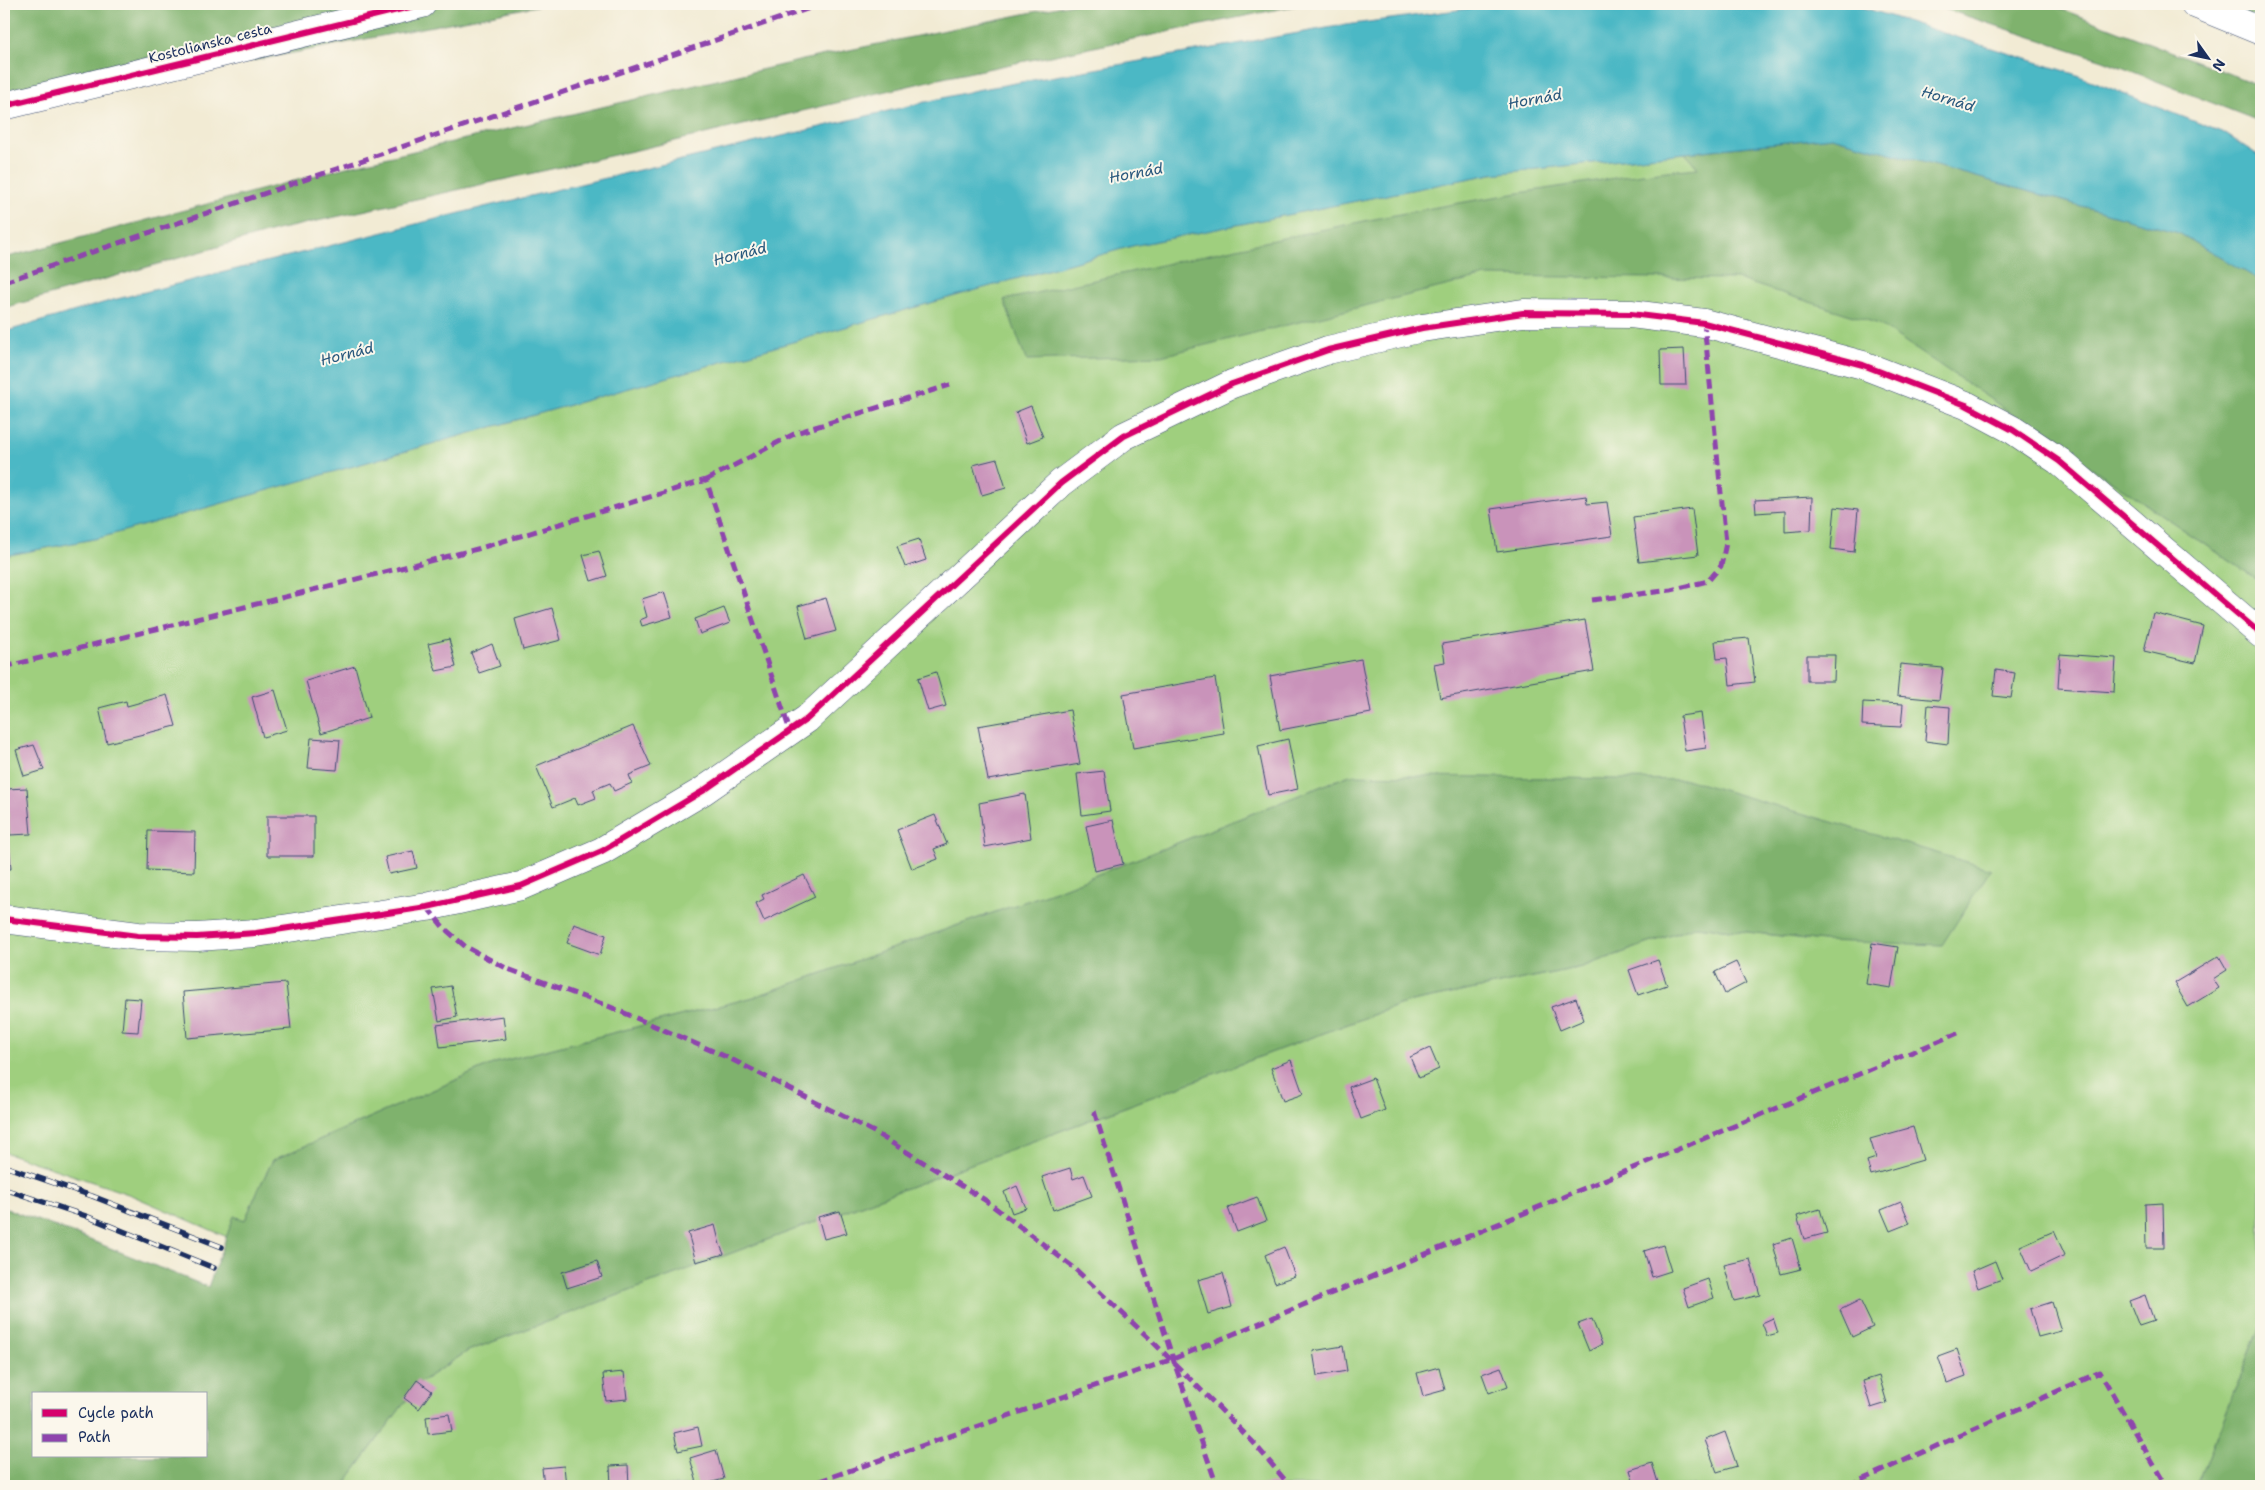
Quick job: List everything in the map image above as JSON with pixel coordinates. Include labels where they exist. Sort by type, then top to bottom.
[{"type":"street","name":"Kostolianska cesta","points":[[4,106],[422,4]]},
{"type":"street","points":[[2195,4],[2261,31]]},
{"type":"street","points":[[4,919],[138,936],[227,935],[256,933],[427,906],[521,886],[602,851],[703,791],[807,719],[1060,483],[1124,436],[1232,384],[1328,350],[1422,328],[1523,312],[1631,314],[1704,322],[1863,365],[1966,405],[2013,430],[2059,461],[2261,634]]},
{"type":"green space","points":[[4,4],[547,4],[4,109]]},
{"type":"green space","points":[[1072,4],[1304,4],[938,79],[637,150],[277,230],[4,308],[4,258],[354,165],[820,56]]},
{"type":"green space","points":[[1929,4],[2048,4],[2261,86],[2261,122],[2103,60]]},
{"type":"green space","points":[[2192,4],[2261,4],[2261,31]]},
{"type":"green space","points":[[1832,137],[2179,233],[2261,281],[2261,582],[1879,324],[1737,279],[1486,276],[1161,356],[1026,360],[1004,300],[1409,212],[1602,180],[1698,168],[1685,153]]},
{"type":"green space","points":[[1685,153],[1772,251],[2261,582],[2261,1325],[2197,1486],[343,1486],[419,1383],[468,1351],[1402,1004],[1582,967],[1697,926],[1823,941],[1350,775],[1058,890],[754,997],[495,1063],[273,1160],[245,1220],[234,1217],[227,1237],[131,1195],[4,1152],[4,556],[99,538],[1132,246],[1491,174]]},
{"type":"green space","points":[[1350,775],[1689,780],[1991,869],[1942,945],[1823,941],[1697,926],[1582,967],[1402,1004],[468,1351],[419,1383],[343,1486],[4,1486],[4,1208],[208,1287],[234,1216],[245,1220],[273,1160],[495,1063],[754,997],[1058,890]]},
{"type":"green space","points":[[2261,1325],[2261,1486],[2197,1486]]},
{"type":"water","name":"Hornád","points":[[1502,4],[1852,4],[2074,74],[2224,133],[2261,157],[2261,281],[2179,233],[1832,137],[1491,174],[1132,246],[99,538],[4,556],[4,332],[113,300],[488,206],[976,90],[1338,26]]},
{"type":"building","points":[[1684,349],[1686,385],[1661,385],[1660,350]]},
{"type":"building","points":[[1031,406],[1043,437],[1027,443],[1016,412]]},
{"type":"building","points":[[997,459],[1006,488],[982,495],[973,465]]},
{"type":"building","points":[[1586,496],[1587,504],[1607,502],[1612,536],[1497,552],[1491,509]]},
{"type":"building","points":[[1812,497],[1811,530],[1785,532],[1785,511],[1756,513],[1755,500]]},
{"type":"building","points":[[1835,507],[1858,510],[1854,552],[1831,549]]},
{"type":"building","points":[[1692,509],[1698,555],[1639,562],[1633,517]]},
{"type":"building","points":[[919,539],[926,560],[905,567],[897,546]]},
{"type":"building","points":[[599,551],[607,576],[591,581],[583,555]]},
{"type":"building","points":[[664,592],[672,617],[642,626],[640,620],[647,617],[642,599]]},
{"type":"building","points":[[826,598],[836,631],[807,639],[798,606]]},
{"type":"building","points":[[552,608],[561,640],[523,650],[515,619]]},
{"type":"building","points":[[724,608],[730,623],[700,634],[695,619]]},
{"type":"building","points":[[2153,613],[2203,626],[2195,663],[2144,651]]},
{"type":"building","points":[[1585,620],[1594,671],[1440,698],[1434,664],[1445,662],[1442,644]]},
{"type":"building","points":[[1749,638],[1755,682],[1730,685],[1727,658],[1717,659],[1715,641]]},
{"type":"building","points":[[449,639],[456,667],[436,671],[428,644]]},
{"type":"building","points":[[492,644],[500,666],[479,673],[471,653]]},
{"type":"building","points":[[2060,654],[2116,658],[2114,692],[2058,688]]},
{"type":"building","points":[[1807,655],[1835,655],[1834,681],[1807,681]]},
{"type":"building","points":[[1361,659],[1371,713],[1280,730],[1270,676]]},
{"type":"building","points":[[1900,664],[1943,668],[1939,700],[1897,696]]},
{"type":"building","points":[[355,666],[369,718],[321,733],[306,681]]},
{"type":"building","points":[[1996,670],[2015,673],[2011,698],[1993,696]]},
{"type":"building","points":[[936,672],[946,706],[928,711],[918,678]]},
{"type":"building","points":[[1215,678],[1224,733],[1133,748],[1123,694]]},
{"type":"building","points":[[275,690],[287,730],[263,737],[252,697]]},
{"type":"building","points":[[167,695],[176,726],[107,743],[99,708],[126,701],[127,706]]},
{"type":"building","points":[[1863,702],[1903,704],[1901,727],[1862,725]]},
{"type":"building","points":[[1928,705],[1950,707],[1948,744],[1925,741]]},
{"type":"building","points":[[1070,710],[1080,764],[988,780],[978,726]]},
{"type":"building","points":[[1701,713],[1706,748],[1685,751],[1680,716]]},
{"type":"building","points":[[633,726],[651,766],[629,775],[632,783],[614,791],[610,783],[593,790],[596,798],[578,805],[575,798],[553,807],[536,766]]},
{"type":"building","points":[[311,738],[340,740],[337,770],[308,768]]},
{"type":"building","points":[[1288,739],[1298,789],[1268,795],[1258,746]]},
{"type":"building","points":[[34,745],[44,770],[24,776],[16,750]]},
{"type":"building","points":[[1104,771],[1110,811],[1082,815],[1077,774]]},
{"type":"building","points":[[4,788],[11,869],[4,869]]},
{"type":"building","points":[[27,788],[31,834],[10,835],[6,789]]},
{"type":"building","points":[[1025,794],[1031,838],[985,847],[979,803]]},
{"type":"building","points":[[935,815],[947,844],[934,849],[938,859],[912,869],[897,830]]},
{"type":"building","points":[[267,816],[314,816],[314,856],[267,856]]},
{"type":"building","points":[[1113,820],[1123,864],[1095,871],[1086,826]]},
{"type":"building","points":[[148,831],[195,832],[194,872],[147,870]]},
{"type":"building","points":[[413,851],[417,868],[389,874],[385,857]]},
{"type":"building","points":[[804,875],[815,897],[764,921],[756,903],[764,899],[762,895]]},
{"type":"building","points":[[574,924],[606,935],[600,955],[567,943]]},
{"type":"building","points":[[1872,943],[1898,947],[1891,988],[1866,984]]},
{"type":"building","points":[[2219,956],[2227,970],[2213,979],[2219,988],[2188,1007],[2174,983]]},
{"type":"building","points":[[1658,960],[1667,985],[1638,995],[1629,970]]},
{"type":"building","points":[[1736,962],[1746,983],[1725,994],[1715,972]]},
{"type":"building","points":[[286,983],[291,1029],[187,1038],[183,992]]},
{"type":"building","points":[[451,986],[457,1017],[439,1021],[433,989]]},
{"type":"building","points":[[125,998],[141,999],[138,1032],[122,1031]]},
{"type":"building","points":[[1576,998],[1584,1020],[1560,1030],[1551,1007]]},
{"type":"building","points":[[503,1016],[506,1039],[440,1047],[437,1025]]},
{"type":"building","points":[[1430,1048],[1439,1069],[1419,1078],[1410,1057]]},
{"type":"building","points":[[1291,1060],[1303,1094],[1283,1101],[1271,1068]]},
{"type":"building","points":[[1373,1078],[1385,1110],[1361,1119],[1349,1087]]},
{"type":"building","points":[[1913,1127],[1923,1160],[1871,1175],[1867,1161],[1876,1158],[1870,1139]]},
{"type":"building","points":[[1070,1168],[1073,1179],[1084,1175],[1092,1196],[1053,1210],[1042,1177]]},
{"type":"building","points":[[1017,1186],[1026,1208],[1012,1213],[1004,1192]]},
{"type":"building","points":[[1257,1197],[1266,1221],[1237,1232],[1228,1208]]},
{"type":"building","points":[[1901,1202],[1910,1223],[1890,1231],[1881,1210]]},
{"type":"building","points":[[2163,1203],[2164,1248],[2146,1248],[2145,1204]]},
{"type":"building","points":[[1820,1209],[1827,1233],[1804,1239],[1797,1216]]},
{"type":"building","points":[[840,1211],[847,1233],[824,1239],[818,1217]]},
{"type":"building","points":[[715,1225],[724,1254],[696,1262],[688,1233]]},
{"type":"building","points":[[2054,1231],[2065,1255],[2031,1271],[2020,1246]]},
{"type":"building","points":[[1792,1238],[1801,1269],[1781,1274],[1773,1244]]},
{"type":"building","points":[[1663,1245],[1671,1271],[1652,1277],[1644,1251]]},
{"type":"building","points":[[1284,1247],[1295,1276],[1275,1283],[1265,1255]]},
{"type":"building","points":[[1750,1259],[1760,1295],[1734,1301],[1724,1265]]},
{"type":"building","points":[[597,1261],[602,1277],[567,1288],[562,1272]]},
{"type":"building","points":[[1995,1261],[2002,1279],[1978,1288],[1972,1271]]},
{"type":"building","points":[[1223,1273],[1232,1307],[1208,1314],[1198,1280]]},
{"type":"building","points":[[1708,1279],[1714,1298],[1689,1307],[1683,1288]]},
{"type":"building","points":[[2145,1295],[2154,1321],[2139,1326],[2129,1301]]},
{"type":"building","points":[[1860,1300],[1873,1327],[1852,1337],[1840,1310]]},
{"type":"building","points":[[2052,1302],[2061,1331],[2038,1337],[2030,1309]]},
{"type":"building","points":[[1773,1318],[1778,1333],[1767,1336],[1762,1323]]},
{"type":"building","points":[[1592,1319],[1602,1344],[1589,1351],[1578,1324]]},
{"type":"building","points":[[1343,1346],[1347,1371],[1317,1376],[1313,1351]]},
{"type":"building","points":[[1957,1349],[1966,1376],[1947,1383],[1938,1356]]},
{"type":"building","points":[[1439,1367],[1445,1390],[1423,1396],[1417,1373]]},
{"type":"building","points":[[1501,1367],[1508,1386],[1489,1393],[1482,1374]]},
{"type":"building","points":[[624,1372],[627,1399],[606,1401],[603,1374]]},
{"type":"building","points":[[1879,1376],[1887,1403],[1871,1408],[1863,1381]]},
{"type":"building","points":[[417,1380],[432,1391],[419,1409],[404,1398]]},
{"type":"building","points":[[449,1414],[452,1431],[428,1434],[426,1417]]},
{"type":"building","points":[[698,1427],[702,1446],[678,1451],[674,1433]]},
{"type":"building","points":[[1725,1432],[1737,1466],[1717,1472],[1705,1440]]},
{"type":"building","points":[[716,1450],[724,1479],[698,1486],[690,1458]]},
{"type":"building","points":[[1652,1463],[1659,1486],[1635,1486],[1630,1470]]},
{"type":"building","points":[[628,1465],[629,1486],[611,1486],[610,1466]]},
{"type":"building","points":[[564,1466],[566,1486],[544,1486],[542,1468]]},
{"type":"building","points":[[1280,1482],[1281,1486],[1260,1486],[1260,1485]]},
{"type":"railway","points":[[4,1166],[92,1196],[222,1247]]},
{"type":"railway","points":[[4,1189],[86,1216],[214,1268]]},
{"type":"marked path","points":[[4,282],[822,4]]},
{"type":"marked path","points":[[1592,600],[1671,590],[1708,581],[1721,566],[1726,543],[1704,323]]},
{"type":"marked path","points":[[706,480],[796,433],[950,385]]},
{"type":"marked path","points":[[4,667],[477,549],[706,480],[790,731]]},
{"type":"marked path","points":[[427,907],[444,928],[466,947],[508,969],[608,1006],[729,1058],[874,1132],[985,1200],[1073,1267],[1151,1340],[1253,1442],[1290,1486]]},
{"type":"marked path","points":[[805,1486],[1173,1359],[1958,1033]]},
{"type":"marked path","points":[[1094,1111],[1173,1359],[1217,1486]]},
{"type":"marked path","points":[[1848,1486],[2100,1372],[2166,1486]]},
{"type":"cycle path","points":[[4,106],[422,4]]},
{"type":"cycle path","points":[[4,919],[138,936],[197,937],[256,933],[427,907],[521,886],[602,851],[703,791],[807,719],[1061,483],[1124,436],[1232,384],[1328,350],[1422,328],[1523,313],[1631,314],[1704,323],[1863,365],[1966,405],[2013,430],[2059,461],[2261,634]]}]
